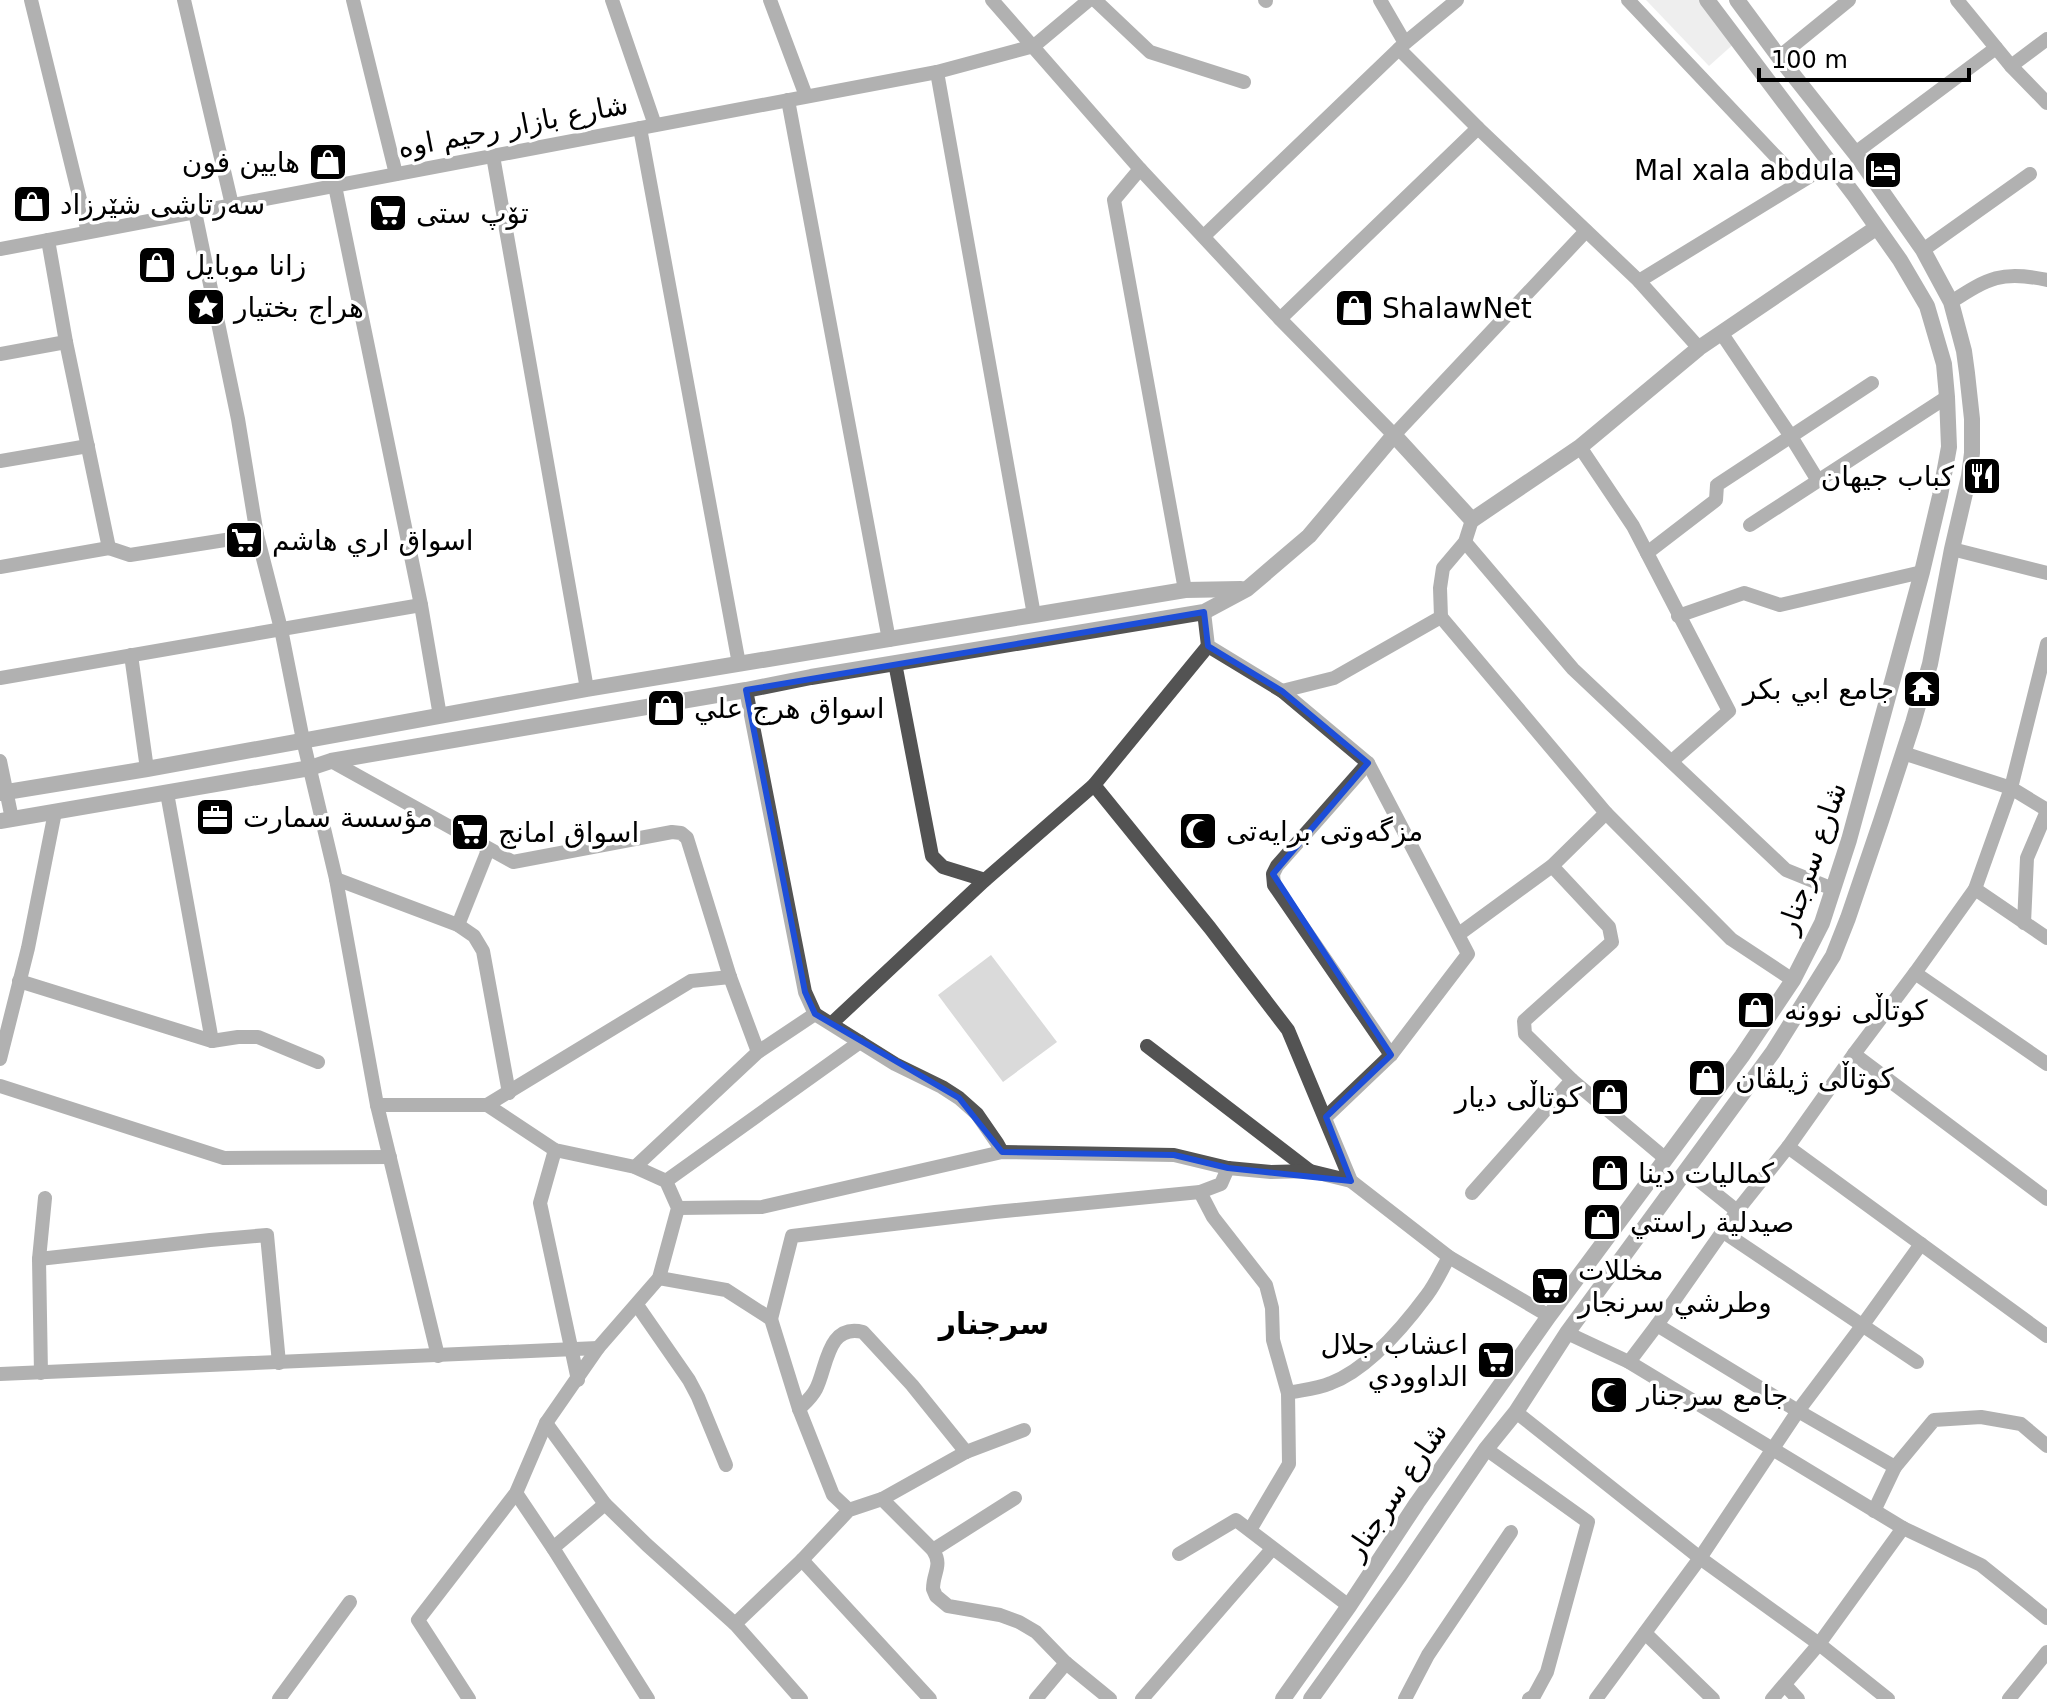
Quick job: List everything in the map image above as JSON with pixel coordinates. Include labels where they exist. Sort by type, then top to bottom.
[{"type":"street","points":[[31,0],[88,232]]},
{"type":"street","points":[[184,0],[232,205]]},
{"type":"street","points":[[353,0],[396,174]]},
{"type":"street","points":[[612,0],[648,126],[739,664]]},
{"type":"street","points":[[770,0],[806,96]]},
{"type":"street","points":[[992,0],[1140,169],[1472,520]]},
{"type":"street","points":[[1034,46],[1092,0],[1150,52],[1244,82]]},
{"type":"street","points":[[1380,0],[1402,46],[1478,128],[1639,281],[1699,348]]},
{"type":"street","points":[[1204,236],[1402,46],[1457,0]]},
{"type":"street","points":[[1628,0],[1800,182]]},
{"type":"street","name":"شارع سرجنار","points":[[1283,1699],[1549,1316],[1750,1045],[1793,980],[1817,934],[1849,840],[1922,572],[1949,447],[1944,364],[1927,306],[1900,260],[1855,196],[1707,0]]},
{"type":"street","name":"شارع سرجنار","points":[[1311,1699],[1486,1449],[1516,1412],[1567,1333],[1773,1052],[1833,956],[1913,723],[1930,664],[1972,453],[1964,351],[1951,302],[1923,250],[1855,153],[1737,0]]},
{"type":"street","points":[[1779,57],[1849,0]]},
{"type":"street","points":[[1957,0],[2011,66],[2047,103]]},
{"type":"street","points":[[2011,66],[2047,39]]},
{"type":"street","name":"شارع بازار رحيم اوه","points":[[0,249],[937,72],[1034,46]]},
{"type":"street","points":[[1855,153],[1996,48]]},
{"type":"street","points":[[937,72],[1034,615]]},
{"type":"street","points":[[788,100],[889,640]]},
{"type":"street","points":[[1280,319],[1478,128]]},
{"type":"street","points":[[493,156],[587,689]]},
{"type":"street","points":[[1639,281],[1830,164]]},
{"type":"street","points":[[1140,169],[1114,200],[1185,590]]},
{"type":"street","points":[[1923,250],[2030,174]]},
{"type":"street","points":[[335,186],[421,605],[440,716]]},
{"type":"street","points":[[195,212],[238,419],[257,535],[336,879],[377,1105],[438,1356]]},
{"type":"street","points":[[1793,980],[1731,939],[1606,813],[1441,617],[1440,588],[1443,568],[1465,542],[1472,520],[1580,447],[1699,348],[1876,228]]},
{"type":"street","points":[[0,761],[6,820],[811,677],[1204,612],[1247,589],[1309,536],[1394,435],[1586,231]]},
{"type":"street","points":[[48,240],[109,548]]},
{"type":"street","points":[[1951,302],[1994,277],[2029,276],[2047,280]]},
{"type":"street","points":[[1722,334],[1817,479]]},
{"type":"street","points":[[0,354],[66,342]]},
{"type":"street","points":[[1647,553],[1716,500],[1717,485],[1872,383]]},
{"type":"street","points":[[1750,525],[1947,397]]},
{"type":"street","points":[[0,461],[88,446]]},
{"type":"street","points":[[1580,447],[1633,526],[1729,711],[1672,761]]},
{"type":"street","points":[[0,567],[109,548],[130,555],[257,535]]},
{"type":"street","points":[[1465,542],[1573,669],[1786,870],[1833,889]]},
{"type":"street","points":[[1952,549],[2047,573]]},
{"type":"street","points":[[1678,616],[1744,593],[1780,605],[1922,572]]},
{"type":"street","points":[[3,793],[587,689],[1185,590],[1247,589]]},
{"type":"street","points":[[0,678],[421,605]]},
{"type":"street","points":[[832,1023],[985,880],[1094,785],[1208,646],[1204,612]]},
{"type":"street","points":[[1282,691],[1334,678],[1441,617]]},
{"type":"street","points":[[1629,1362],[1975,889],[2011,788],[2047,644]]},
{"type":"street","points":[[1208,646],[1282,691],[1368,763],[1468,954],[1391,1055],[1326,1117]]},
{"type":"street","points":[[805,654],[811,677]]},
{"type":"street","points":[[131,655],[147,769]]},
{"type":"street","points":[[895,663],[932,856],[943,867],[985,880]]},
{"type":"street","points":[[746,690],[805,992],[815,1014],[895,1064],[959,1098],[977,1114],[1002,1152]]},
{"type":"street","points":[[1884,712],[1913,723]]},
{"type":"street","points":[[1903,753],[2011,788],[2047,811],[2027,858],[2024,923]]},
{"type":"street","points":[[331,761],[513,862],[672,832],[681,833],[687,838],[730,977],[758,1052]]},
{"type":"street","points":[[1368,763],[1273,874],[1274,885],[1391,1055]]},
{"type":"street","points":[[1094,785],[1288,1030],[1351,1181]]},
{"type":"street","points":[[167,793],[212,1041]]},
{"type":"street","points":[[0,1059],[28,948],[55,812]]},
{"type":"street","points":[[1459,934],[1552,866],[1606,813]]},
{"type":"street","points":[[458,925],[488,850]]},
{"type":"street","points":[[1552,866],[1609,927],[1612,942],[1524,1021],[1525,1034],[1572,1080],[1666,1159]]},
{"type":"street","points":[[336,879],[458,925],[474,936],[483,951],[509,1093]]},
{"type":"street","points":[[1975,889],[2047,938]]},
{"type":"street","points":[[1915,973],[2047,1064]]},
{"type":"street","points":[[377,1105],[487,1105],[691,981],[730,977]]},
{"type":"street","points":[[19,981],[212,1041],[258,1037],[318,1062]]},
{"type":"street","points":[[635,1167],[758,1052],[815,1014]]},
{"type":"street","points":[[666,1181],[860,1042]]},
{"type":"street","points":[[1147,1046],[1310,1171]]},
{"type":"street","points":[[1854,1054],[2047,1199]]},
{"type":"street","points":[[1472,1193],[1572,1080]]},
{"type":"street","points":[[0,1086],[224,1158],[390,1157]]},
{"type":"street","points":[[469,1699],[418,1620],[516,1493],[546,1423],[598,1348],[659,1278],[678,1208],[666,1181],[635,1167],[555,1150],[487,1105]]},
{"type":"street","points":[[1788,1147],[2047,1336]]},
{"type":"street","points":[[555,1150],[540,1203],[578,1380]]},
{"type":"street","points":[[678,1208],[762,1207],[1002,1152],[1174,1155],[1228,1168],[1271,1172],[1310,1171],[1351,1181],[1449,1257],[1549,1316]]},
{"type":"street","points":[[849,1510],[833,1495],[799,1409],[771,1319],[792,1236],[1200,1192],[1221,1184],[1228,1168]]},
{"type":"street","points":[[1686,1170],[1737,1211]]},
{"type":"street","points":[[1200,1192],[1213,1217],[1266,1285],[1272,1308],[1273,1340],[1288,1393],[1289,1464],[1250,1530]]},
{"type":"street","points":[[41,1373],[39,1259],[45,1198]]},
{"type":"street","points":[[1722,1231],[1917,1362]]},
{"type":"street","points":[[39,1259],[267,1235],[279,1363]]},
{"type":"street","points":[[1596,1699],[1700,1558],[1798,1411],[1921,1244]]},
{"type":"street","points":[[1288,1393],[1330,1384],[1365,1363],[1428,1294],[1449,1257]]},
{"type":"street","points":[[659,1278],[726,1290],[771,1319]]},
{"type":"street","points":[[637,1305],[689,1380],[726,1465]]},
{"type":"street","points":[[1657,1325],[1895,1467]]},
{"type":"street","points":[[799,1409],[816,1389],[832,1343],[855,1329],[863,1332],[912,1385],[966,1452]]},
{"type":"street","points":[[1567,1333],[1629,1362],[1903,1528],[1981,1565],[2047,1618]]},
{"type":"street","points":[[0,1374],[598,1348]]},
{"type":"street","points":[[1516,1412],[1700,1558],[1819,1644],[1888,1699]]},
{"type":"street","points":[[1874,1511],[1895,1467],[1934,1420],[1981,1417],[2021,1424],[2045,1441]]},
{"type":"street","points":[[546,1423],[605,1504],[735,1624],[801,1699]]},
{"type":"street","points":[[735,1624],[849,1510],[882,1499],[966,1452],[1024,1430]]},
{"type":"street","points":[[1486,1449],[1588,1522],[1547,1672],[1533,1698]]},
{"type":"street","points":[[516,1493],[648,1699]]},
{"type":"street","points":[[933,1550],[1015,1498]]},
{"type":"street","points":[[882,1499],[938,1558],[933,1589],[941,1601],[948,1606],[1000,1615],[1019,1622],[1036,1632],[1066,1663],[1110,1699]]},
{"type":"street","points":[[1417,1503],[1437,1518]]},
{"type":"street","points":[[553,1548],[605,1504]]},
{"type":"street","points":[[1179,1554],[1236,1520],[1349,1606]]},
{"type":"street","points":[[1772,1699],[1819,1644],[1903,1528]]},
{"type":"street","points":[[1405,1699],[1428,1655],[1511,1532]]},
{"type":"street","points":[[1142,1699],[1272,1549]]},
{"type":"street","points":[[802,1560],[930,1699]]},
{"type":"street","points":[[279,1699],[350,1602]]},
{"type":"street","points":[[1645,1633],[1713,1699]]},
{"type":"street","points":[[2009,1699],[2047,1652]]},
{"type":"street","points":[[1036,1699],[1066,1663]]},
{"type":"street","points":[[1785,1685],[1798,1699]]},
{"type":"highlighted area","points":[[1204,612],[1208,646],[1282,691],[1368,763],[1273,874],[1391,1055],[1326,1117],[1351,1181],[1228,1168],[1174,1155],[1002,1152],[959,1098],[815,1014],[805,992],[746,690]]},
{"type":"shaded area","points":[[1646,0],[1704,0],[1737,41],[1709,66]]},
{"type":"shaded area","points":[[991,955],[1057,1042],[1003,1082],[938,995]]},
{"type":"place","name":"هايين فون","points":[[328,162]]},
{"type":"place","name":"Mal xala abdula","points":[[1883,170]]},
{"type":"place","name":"سەرتاشی شێرزاد","points":[[32,204]]},
{"type":"place","name":"تۆپ ستی","points":[[388,213]]},
{"type":"place","name":"زانا موبايل","points":[[157,265]]},
{"type":"place","name":"هراج بختيار","points":[[206,307]]},
{"type":"place","name":"ShalawNet","points":[[1354,308]]},
{"type":"place","name":"كباب جيهان","points":[[1982,476]]},
{"type":"place","name":"اسواق اري هاشم","points":[[244,540]]},
{"type":"place","name":"جامع ابي بكر","points":[[1922,689]]},
{"type":"place","name":"اسواق هرج علي","points":[[666,708]]},
{"type":"place","name":"مؤسسة سمارت","points":[[215,817]]},
{"type":"place","name":"مزگەوتی برایەتی","points":[[1198,831]]},
{"type":"place","name":"اسواق امانج","points":[[470,832]]},
{"type":"place","name":"کوتاڵی نوونە","points":[[1756,1010]]},
{"type":"place","name":"کوتاڵی ژیلڤان","points":[[1707,1078]]},
{"type":"place","name":"کوتاڵی دیار","points":[[1610,1097]]},
{"type":"place","name":"كماليات دينا","points":[[1610,1173]]},
{"type":"place","name":"صيدلية راستي","points":[[1602,1222]]},
{"type":"place","name":"مخللات وطرشي سرنجار","points":[[1550,1286]]},
{"type":"place","name":"اعشاب جلال الداوودي","points":[[1496,1360]]},
{"type":"place","name":"جامع سرجنار","points":[[1609,1395]]},
{"type":"district","name":"سرجنار","points":[[994,1323]]}]
